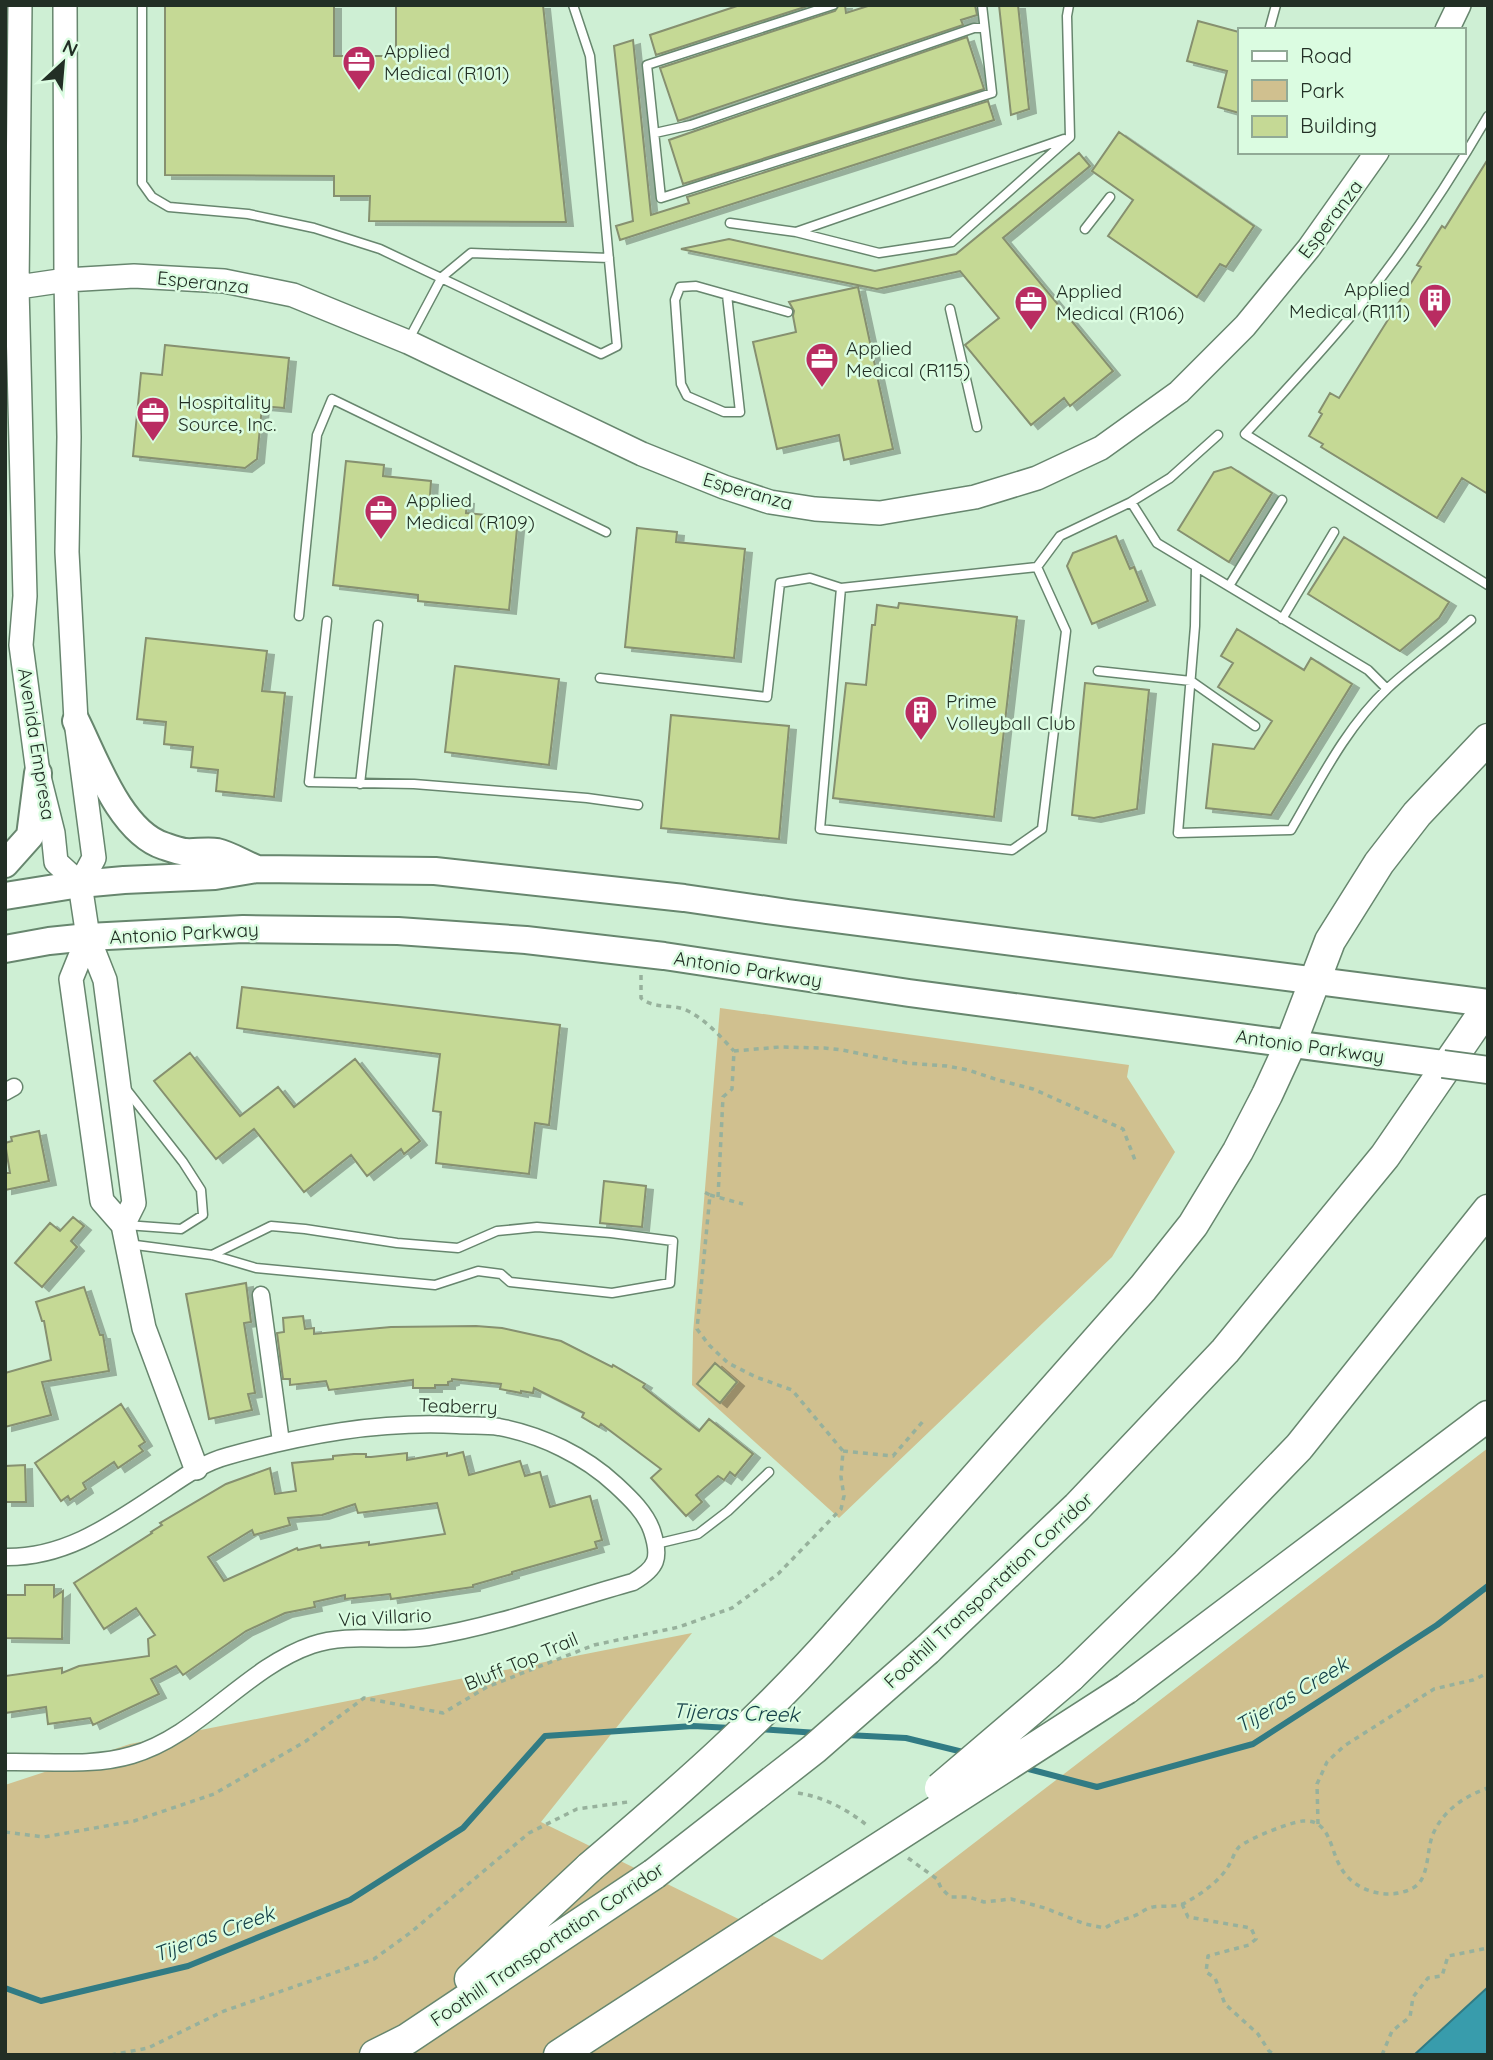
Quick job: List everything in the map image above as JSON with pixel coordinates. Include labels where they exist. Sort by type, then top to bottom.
[{"type":"highway","points":[[407,2039],[590,1867],[688,1783],[796,1680],[1143,1288],[1192,1225],[1238,1151],[1291,1043],[1331,942],[1379,863],[1417,814],[1488,739]]},
{"type":"highway","name":"Foothill Transportation Corridor","points":[[375,2055],[407,2039],[654,1874],[814,1749],[927,1650],[1077,1507],[1225,1352],[1385,1156],[1488,1004]]},
{"type":"highway","points":[[770,1918],[968,1766],[1070,1677],[1186,1564],[1299,1447],[1488,1210]]},
{"type":"highway","points":[[559,2055],[1126,1689],[1488,1416]]},
{"type":"main road","points":[[76,721],[110,795],[134,824],[151,839],[184,852],[216,852],[257,869]]},
{"type":"main road","points":[[5,864],[30,836],[38,773]]},
{"type":"main road","points":[[5,896],[80,884],[215,876],[257,869],[435,871],[684,898],[1315,979],[1488,1004]]},
{"type":"main road","name":"Antonio Parkway","points":[[5,949],[88,937],[243,929],[398,931],[564,944],[1488,1070]]},
{"type":"street","name":"Avenida Empresa","points":[[20,5],[11,289],[25,596],[22,645],[38,773],[56,862],[80,884],[94,858],[76,721],[67,552],[69,437],[65,5]]},
{"type":"street","points":[[1448,28],[1459,5]]},
{"type":"street","name":"Esperanza","points":[[11,289],[66,280],[134,276],[224,281],[293,295],[408,342],[642,454],[724,487],[770,502],[816,509],[880,513],[975,497],[1037,478],[1101,448],[1179,392],[1245,326],[1309,248],[1376,154]]},
{"type":"street","points":[[80,884],[88,937],[105,980],[134,1203],[124,1234]]},
{"type":"street","points":[[88,937],[71,979],[102,1201],[124,1234],[144,1328],[196,1468]]},
{"type":"street","points":[[261,1295],[281,1442]]},
{"type":"street","name":"Teaberry","points":[[5,1557],[46,1554],[76,1543],[108,1528],[196,1468],[224,1457],[281,1442],[377,1426],[442,1424],[499,1427],[545,1441],[577,1456],[608,1477],[635,1503],[652,1528],[656,1552]]},
{"type":"street","name":"Via Villario","points":[[5,1762],[96,1762],[133,1755],[173,1736],[236,1688],[276,1662],[312,1645],[350,1637],[423,1637],[462,1631],[633,1582],[650,1572],[656,1552]]},
{"type":"lane","points":[[142,5],[142,183],[152,197],[169,207],[248,214],[314,228],[380,249],[601,354],[617,346],[590,55],[573,5]]},
{"type":"lane","points":[[833,5],[648,65],[661,198],[992,93],[982,5]]},
{"type":"lane","points":[[730,223],[796,232],[879,253],[952,242],[1070,137],[1069,5]]},
{"type":"lane","points":[[1270,27],[1276,5]]},
{"type":"lane","points":[[655,133],[691,125],[974,28],[984,28]]},
{"type":"lane","points":[[1488,116],[1419,224],[1356,310],[1245,434],[1488,585]]},
{"type":"lane","points":[[796,232],[1070,137]]},
{"type":"lane","points":[[1085,229],[1110,197]]},
{"type":"lane","points":[[408,342],[442,277],[471,253],[609,258]]},
{"type":"lane","points":[[727,295],[740,412],[724,412],[687,396],[681,384],[675,300],[680,287],[696,286],[788,312]]},
{"type":"lane","points":[[950,309],[977,426]]},
{"type":"lane","points":[[299,616],[317,435],[332,400],[606,532]]},
{"type":"lane","points":[[600,678],[767,697],[780,583],[810,578],[841,589],[1037,567],[1060,536],[1131,502],[1170,478],[1218,435]]},
{"type":"lane","points":[[1229,586],[1282,500]]},
{"type":"lane","points":[[1131,502],[1157,543],[1368,670],[1387,689]]},
{"type":"lane","points":[[1282,619],[1334,532]]},
{"type":"lane","points":[[841,589],[820,829],[1012,850],[1042,829],[1066,631],[1037,567]]},
{"type":"lane","points":[[1196,567],[1195,626],[1178,833],[1290,830],[1355,725],[1387,689],[1471,620]]},
{"type":"lane","points":[[327,621],[309,782],[414,784],[587,798],[638,805]]},
{"type":"lane","points":[[360,784],[379,625]]},
{"type":"lane","points":[[1098,671],[1191,681],[1255,726]]},
{"type":"lane","points":[[118,1080],[183,1162],[201,1190],[203,1215],[181,1229],[124,1234]]},
{"type":"lane","points":[[124,1234],[256,1268],[435,1285],[478,1271],[501,1274],[510,1282],[612,1293],[670,1283],[673,1241],[537,1227],[497,1231],[458,1248],[397,1243],[305,1228],[271,1227],[212,1255]]},
{"type":"lane","name":"Via Villario","points":[[656,1552],[698,1534],[728,1511],[769,1472]]},
{"type":"path","points":[[643,954],[641,998],[649,1005],[687,1010],[711,1028],[734,1051],[732,1089],[723,1097],[718,1198]]},
{"type":"path","points":[[734,1051],[833,1049],[898,1062],[968,1070],[1033,1088],[1123,1129],[1135,1160]]},
{"type":"path","points":[[702,1191],[743,1204]]},
{"type":"path","points":[[710,1195],[697,1329],[709,1345],[729,1363],[756,1377],[792,1390],[843,1451],[893,1456],[925,1419]]},
{"type":"path","name":"Bluff Top Trail","points":[[5,1832],[44,1837],[134,1821],[214,1794],[306,1741],[364,1698],[443,1713],[487,1687],[594,1645],[679,1627],[732,1608],[778,1574],[841,1509],[844,1496],[841,1477],[843,1451]]},
{"type":"path","points":[[1318,1824],[1317,1784],[1327,1762],[1344,1746],[1434,1689],[1488,1674]]},
{"type":"path","points":[[1182,1904],[1188,1917],[1251,1928],[1256,1938],[1249,1945],[1208,1956],[1206,1972],[1215,1978],[1224,2004],[1258,2034],[1269,2051],[1275,2055]]},
{"type":"path","points":[[1382,2055],[1392,2031],[1410,2017],[1413,1997],[1428,1978],[1442,1976],[1448,1956],[1488,1948]]},
{"type":"green space","points":[[720,1008],[1129,1065],[1127,1077],[1175,1152],[1112,1257],[839,1518],[692,1385],[693,1333]]},
{"type":"green space","points":[[1488,1448],[1488,2055],[5,2055],[5,1785],[130,1744],[692,1633],[541,1822],[822,1960]]},
{"type":"water","points":[[1488,1987],[1488,2055],[1414,2055]]},
{"type":"building","name":"Applied Medical (R101)","points":[[165,5],[334,5],[334,56],[396,56],[396,5],[543,5],[566,222],[369,221],[370,196],[334,196],[334,176],[165,175]]},
{"type":"building","points":[[740,5],[811,5],[656,55],[650,35]]},
{"type":"building","points":[[839,5],[845,5],[846,13],[871,5],[975,5],[977,15],[961,20],[963,25],[678,121],[660,68],[835,11]]},
{"type":"building","points":[[999,5],[1018,5],[1029,109],[1011,115]]},
{"type":"building","points":[[1198,21],[1238,32],[1238,113],[1218,107],[1227,71],[1187,61]]},
{"type":"building","points":[[967,37],[984,89],[683,184],[669,140]]},
{"type":"building","points":[[633,40],[651,215],[689,203],[687,197],[988,101],[994,120],[620,240],[616,226],[633,221],[614,46]]},
{"type":"building","points":[[1119,132],[1254,226],[1226,267],[1220,264],[1197,297],[1108,236],[1133,200],[1092,171]]},
{"type":"building","name":"Applied Medical (R106)","points":[[1079,153],[1090,166],[1003,238],[1113,371],[1070,406],[1064,398],[1031,425],[965,345],[999,318],[960,271],[877,289],[681,249],[729,239],[875,271],[956,254]]},
{"type":"building","name":"Applied Medical (R111)","points":[[1488,159],[1488,494],[1462,478],[1437,518],[1321,447],[1323,444],[1309,436],[1330,393],[1339,398],[1421,267],[1417,265],[1442,226],[1445,228]]},
{"type":"building","name":"Applied Medical (R115)","points":[[858,287],[893,449],[844,460],[839,435],[777,449],[753,342],[796,332],[794,311],[789,302]]},
{"type":"building","points":[[165,345],[289,358],[284,408],[262,406],[257,459],[245,468],[133,456],[141,373],[162,375]]},
{"type":"building","points":[[346,461],[384,465],[383,476],[431,481],[430,496],[467,500],[466,513],[518,518],[509,610],[418,601],[418,595],[333,585]]},
{"type":"building","points":[[1231,467],[1272,493],[1229,562],[1178,530],[1214,472]]},
{"type":"building","points":[[637,528],[677,532],[676,542],[745,549],[734,658],[625,647]]},
{"type":"building","points":[[1116,536],[1130,569],[1134,567],[1148,601],[1092,624],[1067,566],[1073,553]]},
{"type":"building","points":[[1344,537],[1449,602],[1439,618],[1400,651],[1308,594]]},
{"type":"building","name":"Prime Volleyball Club","points":[[899,603],[1017,617],[994,817],[833,798],[846,683],[866,685],[872,625],[875,625],[877,605],[898,608]]},
{"type":"building","points":[[1237,629],[1304,670],[1311,658],[1352,684],[1271,815],[1206,808],[1213,744],[1254,749],[1272,721],[1218,687],[1233,663],[1221,656]]},
{"type":"building","points":[[146,638],[267,651],[262,691],[285,693],[274,797],[216,791],[218,770],[191,767],[193,747],[164,744],[166,722],[137,719]]},
{"type":"building","points":[[455,666],[559,679],[549,765],[445,752]]},
{"type":"building","points":[[1085,683],[1149,690],[1137,809],[1094,818],[1072,815]]},
{"type":"building","points":[[671,715],[789,726],[779,839],[661,828]]},
{"type":"building","points":[[242,987],[560,1025],[549,1125],[535,1123],[529,1174],[436,1163],[441,1112],[433,1111],[440,1054],[237,1028]]},
{"type":"building","points":[[190,1053],[240,1116],[278,1087],[294,1107],[355,1059],[420,1141],[404,1154],[401,1149],[367,1176],[351,1155],[304,1192],[254,1129],[216,1159],[154,1081]]},
{"type":"building","points":[[39,1131],[49,1181],[5,1190],[5,1173],[10,1173],[5,1143],[12,1141],[11,1137]]},
{"type":"building","points":[[604,1181],[646,1186],[642,1227],[600,1223]]},
{"type":"building","points":[[73,1217],[84,1226],[71,1241],[77,1247],[42,1287],[15,1263],[50,1223],[60,1231]]},
{"type":"building","points":[[246,1283],[251,1322],[244,1323],[255,1393],[248,1394],[252,1410],[209,1419],[186,1294]]},
{"type":"building","points":[[84,1287],[100,1335],[103,1335],[109,1371],[42,1382],[51,1415],[5,1427],[5,1373],[51,1360],[44,1321],[36,1302]]},
{"type":"building","points":[[303,1316],[305,1329],[314,1328],[314,1334],[391,1327],[476,1326],[502,1328],[561,1341],[612,1367],[613,1365],[645,1384],[643,1387],[699,1431],[709,1419],[753,1454],[735,1476],[730,1472],[724,1480],[718,1476],[696,1495],[702,1502],[686,1516],[651,1478],[661,1469],[601,1424],[599,1427],[582,1417],[584,1413],[534,1388],[533,1393],[521,1393],[500,1389],[501,1384],[452,1379],[448,1385],[435,1385],[435,1388],[413,1388],[413,1380],[329,1390],[326,1381],[290,1385],[290,1379],[283,1379],[277,1333],[284,1332],[283,1318]]},
{"type":"building","points":[[715,1363],[737,1382],[720,1403],[697,1384]]},
{"type":"building","points":[[121,1404],[145,1442],[139,1446],[143,1451],[118,1468],[114,1462],[83,1483],[86,1489],[70,1500],[68,1496],[61,1501],[35,1463]]},
{"type":"building","points":[[463,1452],[469,1475],[520,1461],[525,1476],[540,1472],[550,1507],[590,1496],[602,1540],[595,1542],[597,1548],[512,1572],[473,1587],[391,1599],[390,1594],[345,1599],[345,1595],[314,1602],[315,1607],[285,1613],[246,1631],[183,1675],[176,1666],[151,1679],[159,1694],[93,1725],[90,1718],[48,1724],[46,1707],[5,1713],[5,1676],[62,1668],[62,1673],[79,1666],[149,1656],[148,1639],[155,1635],[136,1608],[104,1629],[74,1583],[152,1533],[162,1525],[160,1523],[226,1484],[270,1468],[275,1494],[296,1491],[292,1463],[354,1454],[371,1457],[407,1453],[407,1460],[447,1453],[447,1456]],"holes":[[[437,1503],[445,1534],[369,1545],[369,1542],[297,1548],[224,1581],[208,1557],[252,1530],[254,1535],[290,1525],[288,1518],[322,1515],[355,1504],[358,1513]]]},
{"type":"building","points":[[25,1465],[26,1502],[5,1502],[5,1466]]},
{"type":"building","points":[[25,1585],[54,1585],[54,1597],[63,1591],[62,1639],[5,1638],[5,1595],[25,1595]]},
{"type":"waterway","name":"Tijeras Creek","points":[[1021,1767],[1097,1787],[1253,1744],[1437,1625],[1488,1586]]},
{"type":"waterway","name":"Tijeras Creek","points":[[5,1988],[41,2001],[188,1966],[350,1900],[463,1828],[545,1736],[693,1726],[731,1728]]},
{"type":"waterway","name":"Tijeras Creek","points":[[759,1729],[818,1733]]},
{"type":"waterway","name":"Tijeras Creek","points":[[847,1735],[906,1738],[967,1753]]},
{"type":"place","name":"Applied Medical (R101)","points":[[359,92]]},
{"type":"place","name":"Applied Medical (R111)","points":[[1435,330]]},
{"type":"place","name":"Applied Medical (R106)","points":[[1031,332]]},
{"type":"place","name":"Applied Medical (R115)","points":[[822,389]]},
{"type":"place","name":"Hospitality Source, Inc.","points":[[153,443]]},
{"type":"place","name":"Applied Medical (R109)","points":[[381,541]]},
{"type":"place","name":"Prime Volleyball Club","points":[[921,742]]}]
